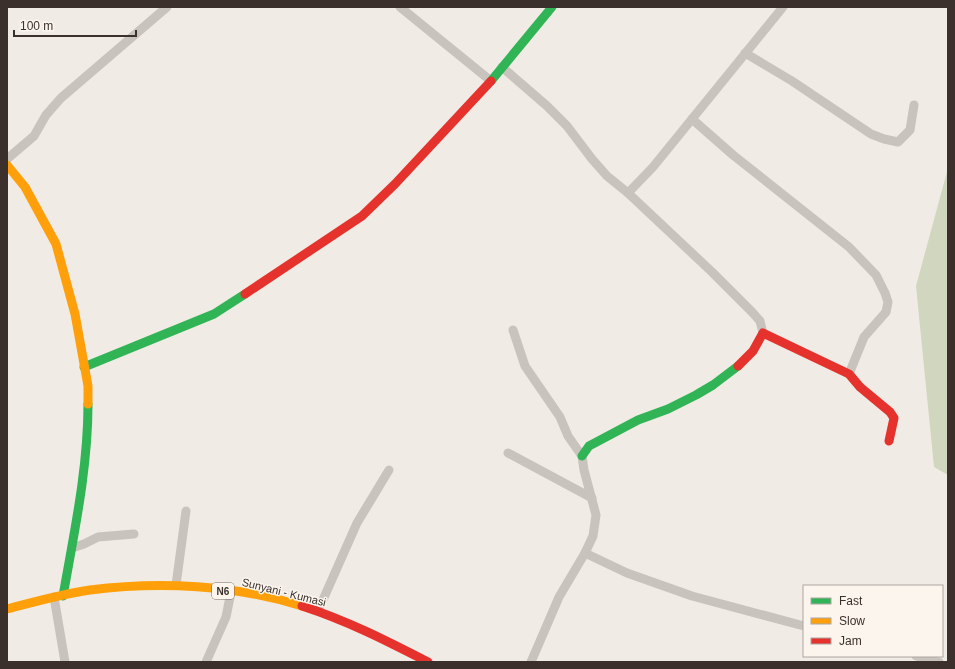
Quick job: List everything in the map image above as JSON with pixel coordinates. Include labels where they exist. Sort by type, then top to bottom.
[{"type":"street","points":[[7,159],[34,136],[46,115],[61,98],[167,7]]},
{"type":"street","points":[[400,7],[491,81]]},
{"type":"street","points":[[84,367],[214,314],[362,216],[395,184],[491,81],[552,7]]},
{"type":"street","points":[[628,193],[653,166],[783,7]]},
{"type":"street","points":[[745,53],[792,81],[871,134],[884,139],[898,142],[910,130],[914,105]]},
{"type":"street","points":[[502,67],[568,126],[592,159],[607,176],[628,193],[752,312],[760,321],[763,333],[753,351],[743,362],[732,372],[713,385],[668,409],[638,420],[589,446],[582,456]]},
{"type":"street","points":[[692,119],[740,160],[849,247],[876,275],[888,302],[886,312],[864,338],[849,374]]},
{"type":"street","points":[[7,165],[26,187],[56,244],[75,314],[88,386],[88,422],[84,472],[72,548],[59,596],[65,662]]},
{"type":"street","points":[[512,330],[525,366],[560,417],[568,436],[582,456],[584,470],[596,515],[593,536],[585,553],[559,597],[531,662]]},
{"type":"street","points":[[763,333],[849,374],[860,387],[890,412],[894,418],[889,441]]},
{"type":"street","points":[[508,453],[592,498]]},
{"type":"street","points":[[318,612],[357,523],[389,470]]},
{"type":"street","points":[[176,586],[186,511]]},
{"type":"street","points":[[72,548],[98,538],[134,534]]},
{"type":"street","points":[[585,553],[628,573],[692,596],[803,626]]},
{"type":"street","name":"Sunyani - Kumasi","points":[[7,609],[90,590],[176,586],[256,595],[318,612],[357,626],[428,662]]},
{"type":"street","points":[[206,662],[226,617],[231,592]]},
{"type":"street","points":[[920,657],[939,662]]},
{"type":"green space","points":[[948,168],[948,475],[934,467],[916,286]]},
{"type":"traffic: fast","points":[[491,81],[552,7]]},
{"type":"traffic: fast","points":[[84,367],[214,314],[245,294]]},
{"type":"traffic: fast","points":[[582,456],[589,446],[638,420],[668,409],[696,395],[713,385],[738,366]]},
{"type":"traffic: fast","points":[[63,596],[83,477],[86,453],[88,404]]},
{"type":"traffic: slow","points":[[7,165],[25,187],[56,244],[75,314],[88,386],[88,404]]},
{"type":"traffic: slow","points":[[7,609],[48,598],[90,590],[143,586],[224,589],[250,593],[302,606]]},
{"type":"traffic: jam","points":[[245,294],[362,216],[395,184],[491,81]]},
{"type":"traffic: jam","points":[[738,366],[753,351],[763,333],[849,374],[860,387],[890,412],[894,418],[889,441]]},
{"type":"traffic: jam","points":[[302,606],[351,625],[428,662]]}]
